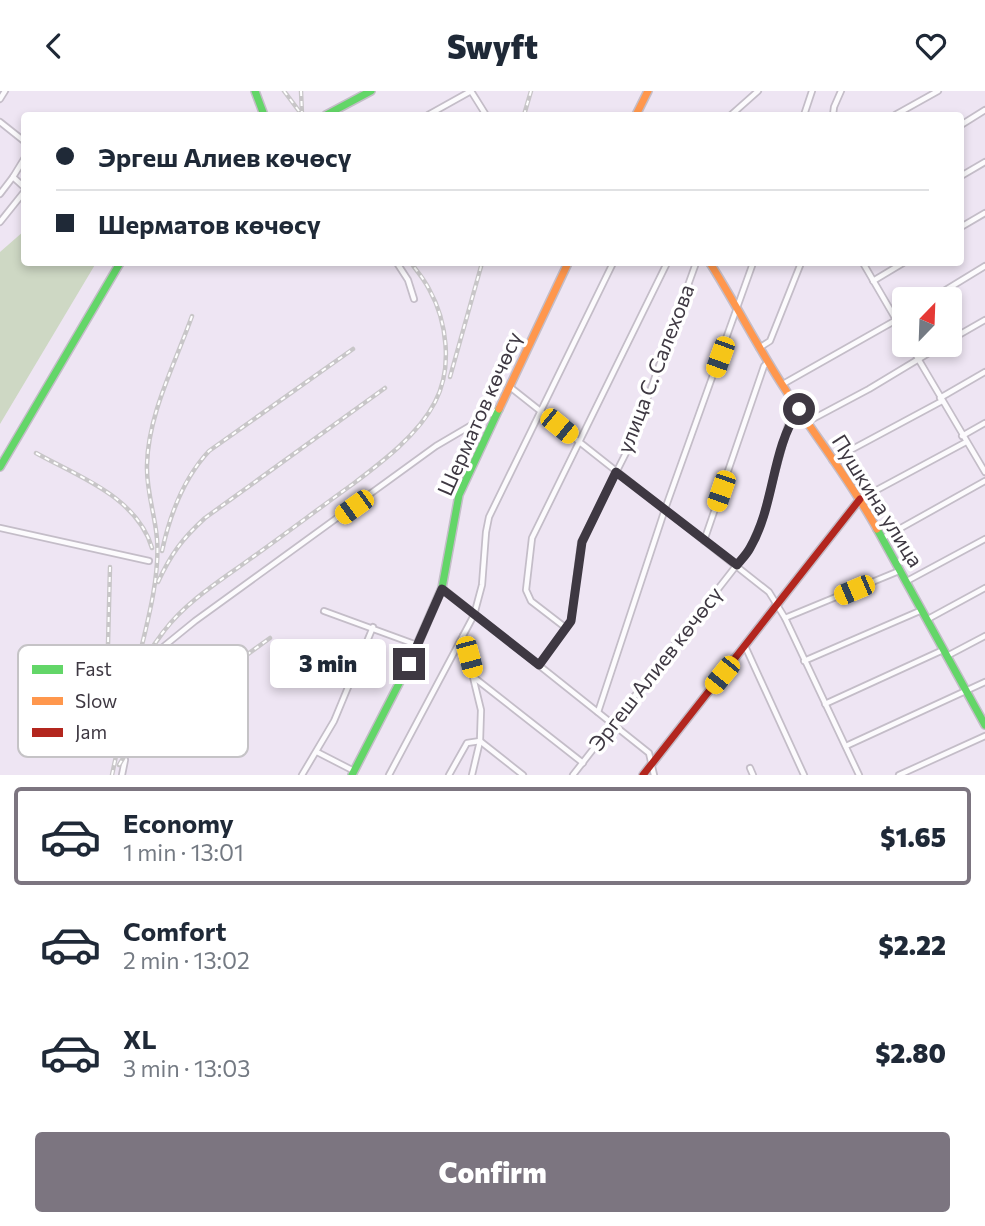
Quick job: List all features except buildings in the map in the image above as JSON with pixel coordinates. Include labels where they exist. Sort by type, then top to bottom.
[{"type":"main road","points":[[255,91],[263,112]]},
{"type":"main road","points":[[332,112],[371,91]]},
{"type":"main road","points":[[638,112],[648,91]]},
{"type":"main road","points":[[0,467],[117,266]]},
{"type":"main road","name":"Шерматов көчөсү","points":[[353,773],[442,589],[459,495],[567,266]]},
{"type":"main road","name":"Пушкина улица","points":[[712,266],[782,385],[860,499],[985,725]]},
{"type":"main road","points":[[643,775],[860,499]]},
{"type":"street","points":[[0,99],[5,91]]},
{"type":"street","points":[[433,112],[471,91],[484,112]]},
{"type":"street","points":[[734,112],[758,91]]},
{"type":"street","points":[[805,112],[812,91]]},
{"type":"street","points":[[900,112],[938,91]]},
{"type":"street","points":[[834,112],[842,93]]},
{"type":"street","points":[[964,123],[985,110]]},
{"type":"street","points":[[0,122],[21,139]]},
{"type":"street","points":[[964,174],[985,162]]},
{"type":"street","points":[[0,194],[21,164]]},
{"type":"street","points":[[13,177],[21,186]]},
{"type":"street","points":[[0,222],[21,193]]},
{"type":"street","points":[[964,225],[985,213]]},
{"type":"street","points":[[399,266],[408,280],[414,299]]},
{"type":"street","points":[[389,775],[474,615],[482,585],[489,517],[612,266]]},
{"type":"street","points":[[566,628],[531,601],[526,590],[532,538],[666,266]]},
{"type":"street","name":"улица С. Салехова","points":[[539,665],[566,628],[572,614],[582,542],[632,441],[695,266]]},
{"type":"street","points":[[598,712],[665,509],[752,266]]},
{"type":"street","points":[[759,348],[770,341],[800,266]]},
{"type":"street","points":[[865,266],[892,312]]},
{"type":"street","points":[[873,281],[898,266]]},
{"type":"street","points":[[951,287],[985,267]]},
{"type":"street","points":[[962,333],[985,320]]},
{"type":"street","points":[[782,385],[892,323]]},
{"type":"street","points":[[807,422],[921,357]]},
{"type":"street","points":[[918,359],[985,472]]},
{"type":"street","points":[[704,541],[764,366],[768,362]]},
{"type":"street","points":[[831,460],[941,400],[985,372]]},
{"type":"street","points":[[510,387],[769,592],[785,618],[859,775]]},
{"type":"street","points":[[166,645],[436,446],[500,408]]},
{"type":"street","name":"Эргеш Алиев көчөсү","points":[[573,775],[750,548],[763,518],[788,425],[799,409]]},
{"type":"street","points":[[962,436],[985,423]]},
{"type":"street","points":[[860,499],[966,442]]},
{"type":"street","points":[[882,538],[985,481]]},
{"type":"street","points":[[0,528],[149,561]]},
{"type":"street","points":[[906,581],[985,539]]},
{"type":"street","points":[[785,618],[900,571]]},
{"type":"street","points":[[928,619],[985,588]]},
{"type":"street","points":[[442,589],[649,753],[654,775]]},
{"type":"street","points":[[804,661],[923,610]]},
{"type":"street","points":[[324,611],[417,645]]},
{"type":"street","points":[[302,775],[347,693],[373,627]]},
{"type":"street","points":[[463,636],[481,710],[480,741],[471,775]]},
{"type":"street","points":[[825,704],[985,636]]},
{"type":"street","points":[[745,645],[804,775]]},
{"type":"street","points":[[475,679],[583,763]]},
{"type":"street","points":[[846,746],[985,682]]},
{"type":"street","points":[[899,775],[985,736]]},
{"type":"street","points":[[449,775],[467,743],[480,741],[523,775]]},
{"type":"street","points":[[317,752],[353,773]]},
{"type":"street","points":[[122,775],[125,760]]},
{"type":"street","points":[[750,768],[753,775]]},
{"type":"green space","points":[[21,234],[21,266],[94,266],[0,424],[0,252]]},
{"type":"railway","points":[[284,91],[300,112]]},
{"type":"railway","points":[[301,91],[302,112]]},
{"type":"railway","points":[[525,112],[531,91]]},
{"type":"railway","points":[[154,645],[173,620],[204,592],[387,457],[409,437],[428,414],[441,389],[446,345],[435,302],[413,266]]},
{"type":"railway","points":[[450,377],[481,266]]},
{"type":"railway","points":[[142,645],[157,569],[156,530],[147,474],[149,446],[157,408],[192,316]]},
{"type":"railway","points":[[162,551],[169,524],[185,485],[209,451],[353,349]]},
{"type":"railway","points":[[158,582],[178,547],[205,518],[385,388]]},
{"type":"railway","points":[[36,453],[88,480],[120,502],[134,515],[152,548]]},
{"type":"railway","points":[[108,645],[110,567]]},
{"type":"railway","points":[[248,654],[270,638]]},
{"type":"railway","points":[[112,775],[116,757]]},
{"type":"railway","points":[[119,765],[124,757]]},
{"type":"traffic: fast","points":[[255,91],[263,112]]},
{"type":"traffic: fast","points":[[332,112],[371,91]]},
{"type":"traffic: fast","points":[[0,467],[118,266]]},
{"type":"traffic: fast","points":[[352,775],[409,664],[442,588],[459,495],[499,409]]},
{"type":"traffic: fast","points":[[877,529],[985,725]]},
{"type":"traffic: slow","points":[[638,112],[648,91]]},
{"type":"traffic: slow","points":[[499,409],[567,266]]},
{"type":"traffic: slow","points":[[712,266],[796,407],[877,529]]},
{"type":"traffic: jam","points":[[643,775],[860,499]]},
{"type":"route","points":[[409,664],[442,589],[539,665],[571,621],[582,542],[616,472],[737,565],[750,548],[763,518],[788,425],[799,409]]}]
